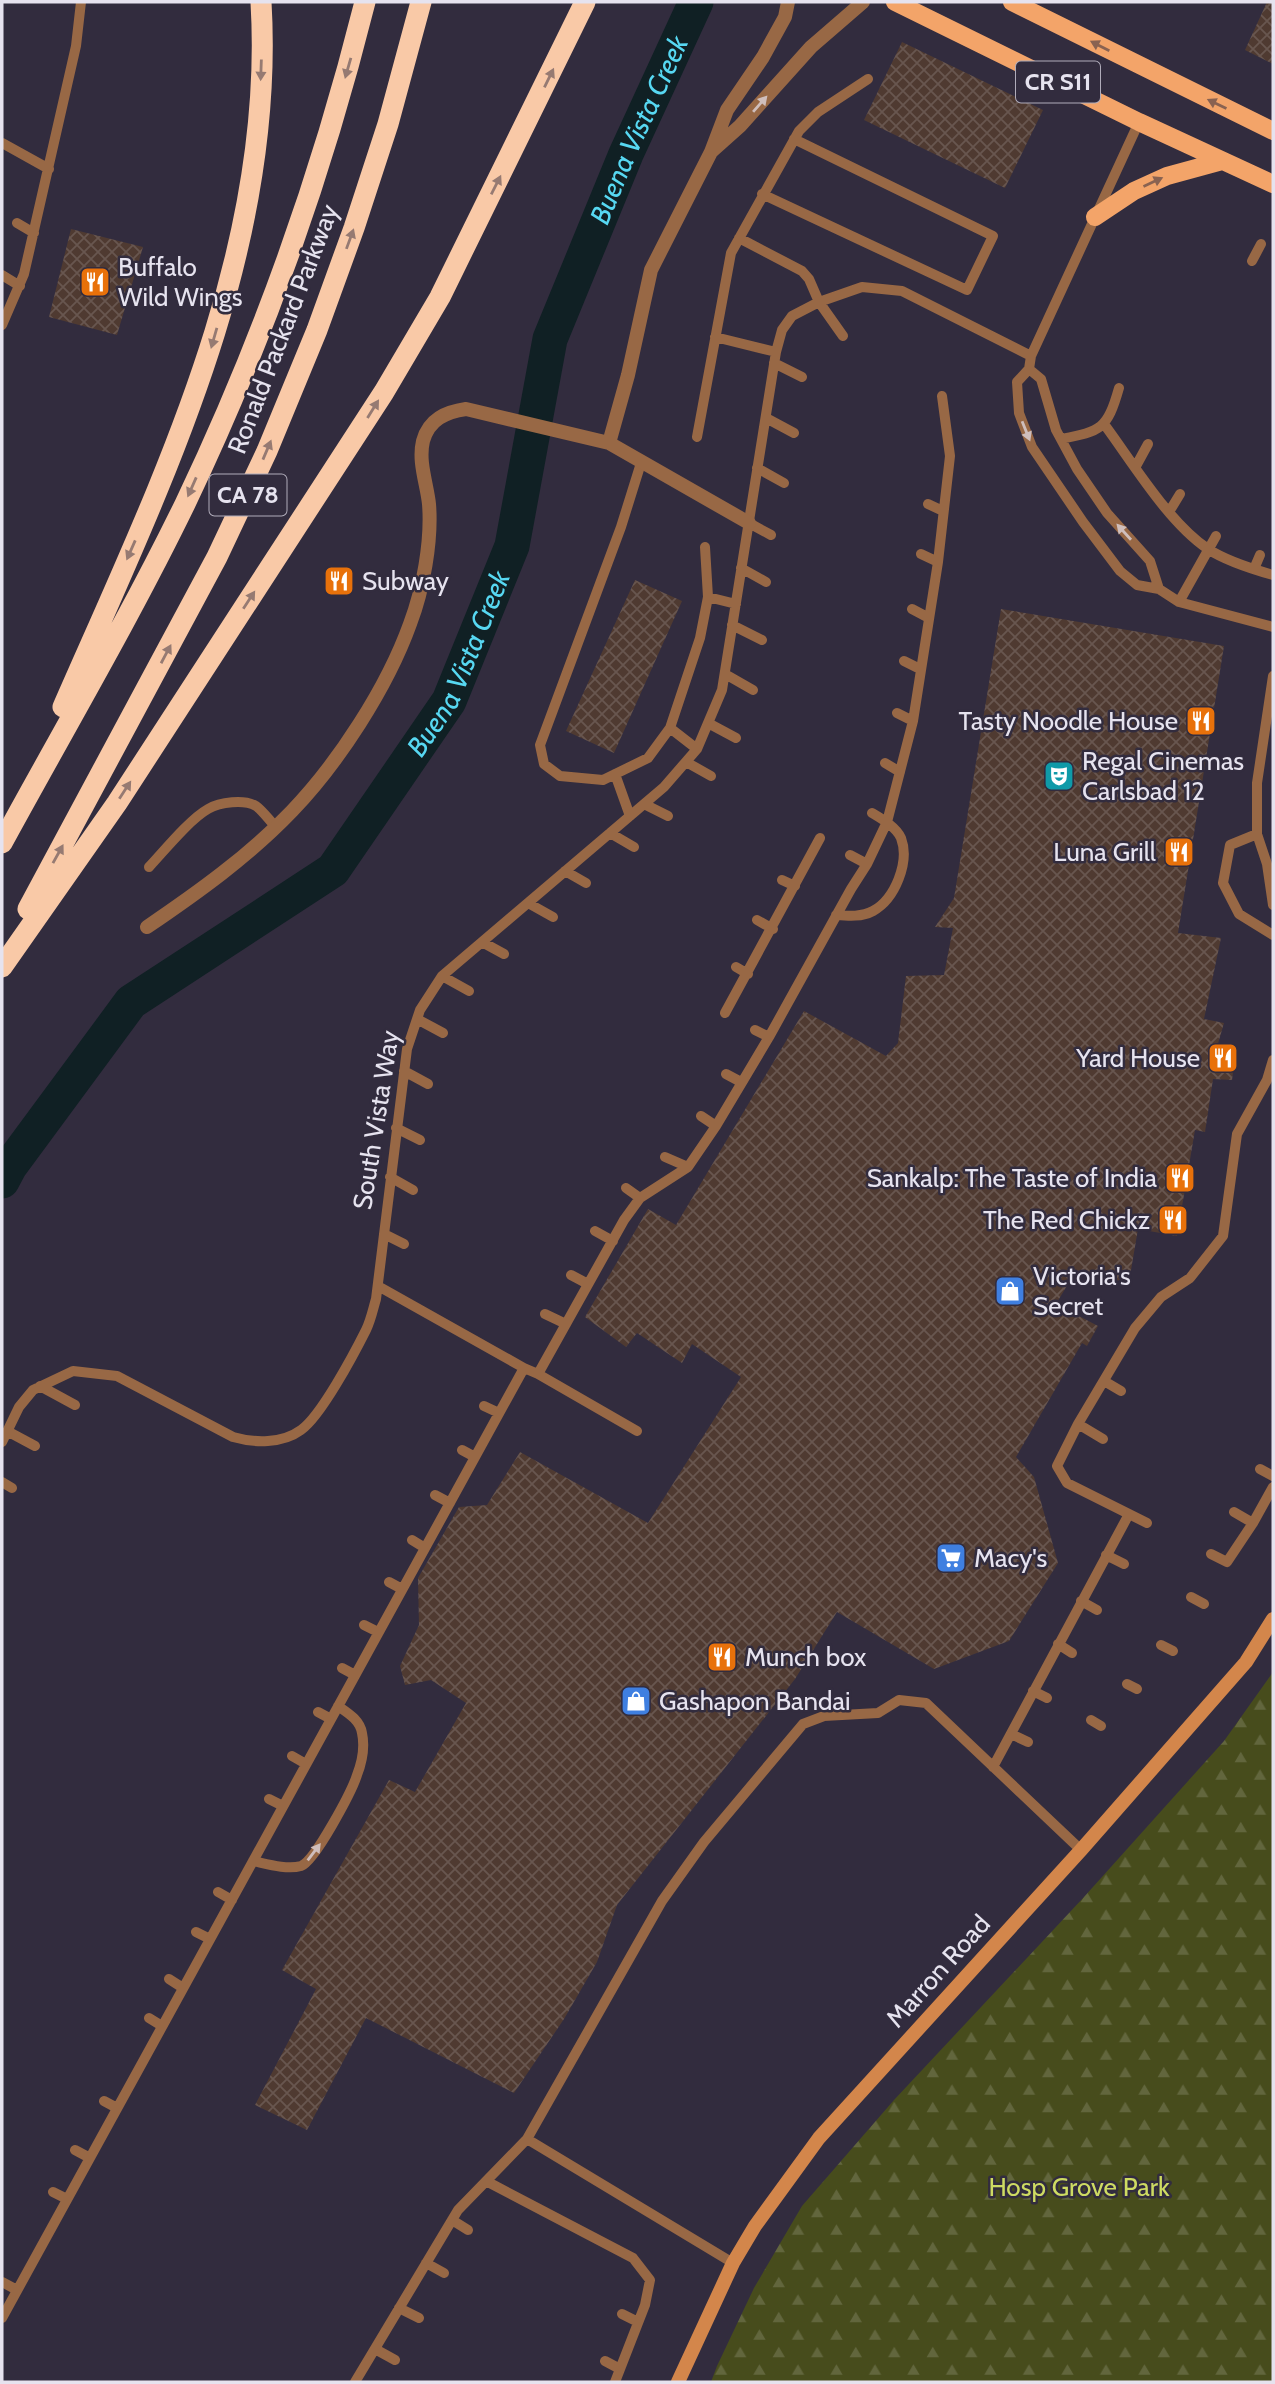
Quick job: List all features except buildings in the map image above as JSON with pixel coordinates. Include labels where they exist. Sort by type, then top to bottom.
[{"type":"highway","points":[[6,835],[181,435],[212,345],[250,196],[261,75],[261,2]]},
{"type":"highway","name":"Ronald Packard Parkway","points":[[6,835],[138,595],[185,503],[229,405],[261,329],[308,198],[349,65],[365,2]]},
{"type":"highway","name":"Ronald Packard Parkway","points":[[2,957],[134,714],[249,492],[317,330],[354,228],[388,124],[421,2]]},
{"type":"highway","points":[[2,967],[117,803],[384,392],[440,297],[585,2]]},
{"type":"main road","name":"CR S11","points":[[895,2],[1139,122],[1273,184]]},
{"type":"main road","name":"CR S11","points":[[1012,2],[1039,8],[1273,131]]},
{"type":"main road","points":[[1095,217],[1134,191],[1167,176],[1222,160]]},
{"type":"main road","name":"Marron Road","points":[[678,2382],[733,2263],[755,2226],[820,2138],[1082,1850],[1246,1662],[1273,1619]]},
{"type":"street","points":[[609,443],[628,375],[651,270],[711,152],[727,110],[763,57],[785,17],[788,2]]},
{"type":"street","points":[[711,152],[740,126],[811,47],[863,2]]},
{"type":"street","points":[[147,928],[212,882],[291,812],[337,756],[382,684],[410,623],[428,553],[429,506],[422,460],[423,440],[433,424],[447,412],[466,409],[609,443],[748,523]]},
{"type":"lane","points":[[2,325],[20,286],[34,233],[76,46],[81,2]]},
{"type":"lane","points":[[696,436],[731,253],[799,131],[818,112],[868,79]]},
{"type":"lane","points":[[1139,122],[1031,356],[1029,369],[1017,382],[1019,413],[1032,447],[1119,571],[1137,585],[1159,589],[1179,602],[1273,627]]},
{"type":"lane","points":[[762,194],[967,290],[993,236],[794,139]]},
{"type":"lane","points":[[2,143],[49,169]]},
{"type":"lane","points":[[17,223],[34,233]]},
{"type":"lane","points":[[739,238],[802,271],[809,279],[818,302],[843,336]]},
{"type":"lane","points":[[1252,261],[1261,244]]},
{"type":"lane","points":[[2,275],[20,286]]},
{"type":"lane","name":"South Vista Way","points":[[2,1442],[19,1406],[33,1390],[73,1371],[117,1376],[233,1437],[250,1442],[286,1438],[302,1430],[320,1410],[367,1328],[378,1286],[407,1049],[421,1010],[442,976],[664,787],[697,749],[722,690],[775,357],[782,330],[792,316],[818,302],[862,287],[902,291],[1031,356]]},
{"type":"lane","points":[[715,337],[775,357],[802,377]]},
{"type":"lane","points":[[1029,369],[1041,379],[1061,439],[1107,513],[1150,561],[1159,589]]},
{"type":"lane","points":[[1061,439],[1093,433],[1104,424],[1114,408],[1119,388]]},
{"type":"lane","points":[[538,1374],[640,1198],[688,1167],[716,1126],[867,864],[887,822],[913,720],[938,562],[950,456],[942,396]]},
{"type":"lane","points":[[765,418],[794,433]]},
{"type":"lane","points":[[1104,424],[1176,521],[1209,549],[1273,575]]},
{"type":"lane","points":[[1136,466],[1149,444]]},
{"type":"lane","points":[[936,450],[950,456]]},
{"type":"lane","points":[[641,463],[621,527],[540,745],[544,764],[560,776],[603,780],[648,758],[670,728],[699,638],[708,597],[705,547]]},
{"type":"lane","points":[[758,468],[784,483]]},
{"type":"lane","points":[[1169,512],[1180,494]]},
{"type":"lane","points":[[928,504],[943,511]]},
{"type":"lane","points":[[748,523],[771,535]]},
{"type":"lane","points":[[1179,602],[1216,536]]},
{"type":"lane","points":[[921,554],[938,562]]},
{"type":"lane","points":[[1254,569],[1260,555]]},
{"type":"lane","points":[[741,568],[766,582]]},
{"type":"lane","points":[[708,597],[736,604]]},
{"type":"lane","points":[[912,608],[929,618]]},
{"type":"lane","points":[[732,625],[762,640]]},
{"type":"lane","points":[[904,661],[920,669]]},
{"type":"lane","points":[[724,674],[753,690]]},
{"type":"lane","points":[[1273,676],[1257,783],[1256,834],[1266,864],[1273,905]]},
{"type":"lane","points":[[897,713],[913,720]]},
{"type":"lane","points":[[708,723],[736,738]]},
{"type":"lane","points":[[670,728],[697,749]]},
{"type":"lane","points":[[686,762],[711,776]]},
{"type":"lane","points":[[885,763],[901,772]]},
{"type":"lane","points":[[615,774],[630,816]]},
{"type":"lane","points":[[149,867],[198,817],[218,805],[240,802],[254,805],[275,826]]},
{"type":"lane","points":[[644,804],[668,816]]},
{"type":"lane","points":[[836,915],[859,916],[875,910],[889,897],[900,875],[903,854],[901,837],[887,822],[872,813]]},
{"type":"lane","points":[[610,833],[634,847]]},
{"type":"lane","points":[[1256,834],[1230,845],[1223,883],[1239,915],[1273,935]]},
{"type":"lane","points":[[725,1013],[773,929],[820,838]]},
{"type":"lane","points":[[850,855],[867,864]]},
{"type":"lane","points":[[565,872],[586,883]]},
{"type":"lane","points":[[782,880],[795,886]]},
{"type":"lane","points":[[528,903],[553,917]]},
{"type":"lane","points":[[757,920],[773,929]]},
{"type":"lane","points":[[482,942],[504,954]]},
{"type":"lane","points":[[736,967],[748,974]]},
{"type":"lane","points":[[442,976],[469,991]]},
{"type":"lane","points":[[417,1019],[443,1033]]},
{"type":"lane","points":[[755,1030],[769,1037]]},
{"type":"lane","points":[[1147,1523],[1067,1483],[1057,1466],[1078,1424],[1135,1328],[1161,1297],[1189,1278],[1223,1236],[1237,1134],[1270,1081],[1273,1060]]},
{"type":"lane","points":[[404,1071],[428,1084]]},
{"type":"lane","points":[[726,1074],[741,1082]]},
{"type":"lane","points":[[701,1116],[716,1126]]},
{"type":"lane","points":[[396,1128],[420,1140]]},
{"type":"lane","points":[[665,1157],[688,1167]]},
{"type":"lane","points":[[390,1177],[413,1189]]},
{"type":"lane","points":[[626,1188],[640,1198]]},
{"type":"lane","points":[[595,1231],[613,1241]]},
{"type":"lane","points":[[384,1234],[404,1244]]},
{"type":"lane","points":[[571,1275],[588,1284]]},
{"type":"lane","points":[[378,1286],[637,1431]]},
{"type":"lane","points":[[545,1314],[566,1324]]},
{"type":"lane","points":[[2,2318],[524,1368]]},
{"type":"lane","points":[[1104,1381],[1121,1391]]},
{"type":"lane","points":[[40,1386],[75,1405]]},
{"type":"lane","points":[[484,1406],[499,1413]]},
{"type":"lane","points":[[1078,1424],[1103,1439]]},
{"type":"lane","points":[[7,1431],[35,1446]]},
{"type":"lane","points":[[461,1450],[475,1457]]},
{"type":"lane","points":[[1260,1469],[1273,1476]]},
{"type":"lane","points":[[1211,1554],[1227,1562],[1273,1487]]},
{"type":"lane","points":[[435,1495],[450,1503]]},
{"type":"lane","points":[[1234,1513],[1253,1523]]},
{"type":"lane","points":[[993,1767],[1129,1514]]},
{"type":"lane","points":[[412,1540],[425,1548]]},
{"type":"lane","points":[[1106,1555],[1124,1564]]},
{"type":"lane","points":[[389,1582],[402,1590]]},
{"type":"lane","points":[[1191,1597],[1204,1604]]},
{"type":"lane","points":[[1081,1601],[1097,1609]]},
{"type":"lane","points":[[365,1625],[379,1632]]},
{"type":"lane","points":[[1058,1644],[1072,1653]]},
{"type":"lane","points":[[1161,1645],[1173,1651]]},
{"type":"lane","points":[[342,1668],[355,1675]]},
{"type":"lane","points":[[1034,1691],[1047,1698]]},
{"type":"lane","points":[[355,2382],[458,2210],[527,2139],[662,1901],[704,1842],[803,1724],[824,1716],[878,1713],[899,1700],[926,1703],[1082,1850]]},
{"type":"lane","points":[[244,1848],[254,1858],[290,1867],[301,1866],[318,1849],[357,1776],[364,1751],[362,1730],[357,1720],[338,1706]]},
{"type":"lane","points":[[318,1712],[331,1719]]},
{"type":"lane","points":[[1011,1734],[1028,1742]]},
{"type":"lane","points":[[292,1756],[306,1764]]},
{"type":"lane","points":[[269,1799],[283,1806]]},
{"type":"lane","points":[[218,1892],[232,1900]]},
{"type":"lane","points":[[196,1932],[210,1940]]},
{"type":"lane","points":[[169,1979],[183,1987]]},
{"type":"lane","points":[[149,2018],[162,2026]]},
{"type":"lane","points":[[128,2059],[141,2065]]},
{"type":"lane","points":[[104,2101],[117,2108]]},
{"type":"lane","points":[[527,2139],[733,2263]]},
{"type":"lane","points":[[75,2150],[90,2158]]},
{"type":"lane","points":[[486,2181],[633,2258],[650,2280],[638,2322],[615,2382]]},
{"type":"lane","points":[[53,2192],[67,2199]]},
{"type":"lane","points":[[452,2220],[468,2230]]},
{"type":"lane","points":[[30,2238],[42,2244]]},
{"type":"lane","points":[[426,2263],[444,2273]]},
{"type":"lane","points":[[2,2282],[17,2290]]},
{"type":"lane","points":[[400,2308],[419,2318]]},
{"type":"lane","points":[[622,2314],[638,2322]]},
{"type":"lane","points":[[375,2349],[395,2360]]},
{"type":"lane","points":[[605,2361],[620,2369]]},
{"type":"green space","name":"Hosp Grove Park","points":[[1273,1672],[1273,2382],[711,2382],[754,2288],[802,2206],[894,2100],[1084,1897],[1224,1741]]},
{"type":"waterway","name":"Buena Vista Creek","points":[[2,1181],[10,1166],[131,1002],[333,870],[449,701],[512,546],[550,339],[626,154],[696,2]]},
{"type":"place","name":"Buffalo Wild Wings","points":[[95,282]]},
{"type":"place","name":"Subway","points":[[339,581]]},
{"type":"place","name":"Tasty Noodle House","points":[[1201,721]]},
{"type":"place","name":"Regal Cinemas Carlsbad 12","points":[[1059,776]]},
{"type":"place","name":"Luna Grill","points":[[1179,852]]},
{"type":"place","name":"Yard House","points":[[1223,1058]]},
{"type":"place","name":"Sankalp: The Taste of India","points":[[1180,1178]]},
{"type":"place","name":"The Red Chickz","points":[[1173,1220]]},
{"type":"place","name":"Victoria's Secret","points":[[1010,1291]]},
{"type":"place","name":"Macy's","points":[[951,1558]]},
{"type":"place","name":"Munch box","points":[[722,1657]]},
{"type":"place","name":"Gashapon Bandai","points":[[636,1701]]}]
